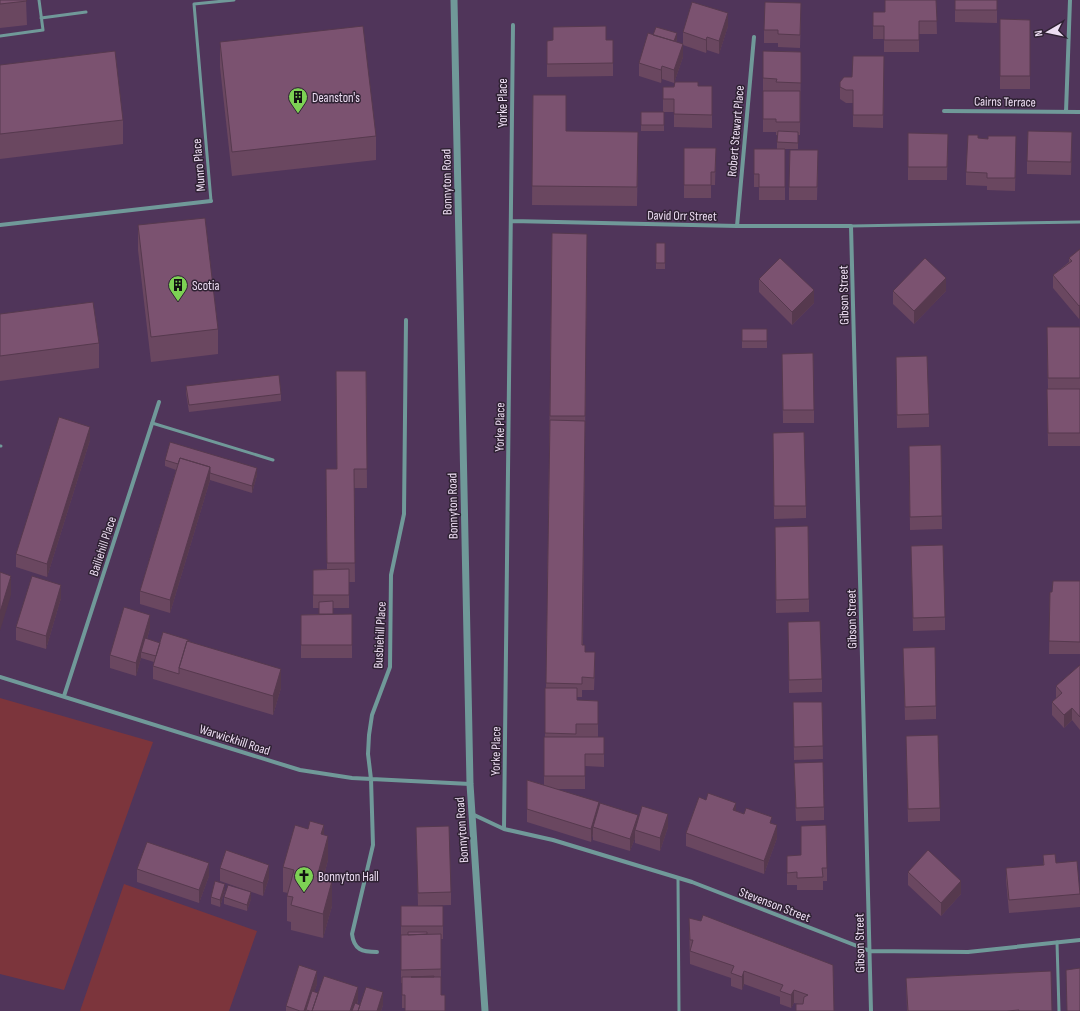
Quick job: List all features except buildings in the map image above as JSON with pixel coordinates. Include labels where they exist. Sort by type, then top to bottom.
[{"type":"street","name":"Bonnyton Road","points":[[454,0],[470,784],[485,1011]]},
{"type":"street","points":[[1066,112],[1070,0]]},
{"type":"street","name":"Yorke Place","points":[[504,829],[513,25]]},
{"type":"street","name":"Robert Stewart Place","points":[[736,226],[754,38]]},
{"type":"street","name":"Cairns Terrace","points":[[944,110],[1080,112]]},
{"type":"street","name":"Munro Place","points":[[0,225],[211,201]]},
{"type":"street","name":"David Orr Street","points":[[512,221],[736,226],[851,226]]},
{"type":"street","name":"Gibson Street","points":[[851,226],[871,1011]]},
{"type":"street","name":"Busbiehill Place","points":[[377,952],[360,951],[355,947],[352,934],[373,844],[371,779],[368,754],[369,734],[372,715],[390,667],[391,575],[404,514],[406,320]]},
{"type":"street","name":"Bailiehill Place","points":[[64,696],[159,402]]},
{"type":"street","name":"Warwickhill Road","points":[[0,677],[315,774],[371,779],[470,784]]},
{"type":"street","name":"Stevenson Street","points":[[472,814],[504,829],[553,840],[678,878],[870,951],[968,952],[1080,940]]},
{"type":"lane","points":[[0,36],[43,30],[39,0]]},
{"type":"lane","name":"Munro Place","points":[[211,201],[194,4],[234,0]]},
{"type":"lane","points":[[41,18],[86,12]]},
{"type":"lane","points":[[851,226],[1080,222]]},
{"type":"lane","points":[[152,423],[273,460]]},
{"type":"lane","points":[[678,878],[680,1011]]},
{"type":"lane","points":[[1057,942],[1059,1011]]},
{"type":"shaded area","points":[[0,698],[153,742],[64,990],[0,974]]},
{"type":"shaded area","points":[[124,884],[257,931],[229,1011],[80,1011]]},
{"type":"place","name":"Deanston's","points":[[298,114]]},
{"type":"place","name":"Scotia","points":[[178,302]]},
{"type":"place","name":"Bonnyton Hall","points":[[304,893]]}]
